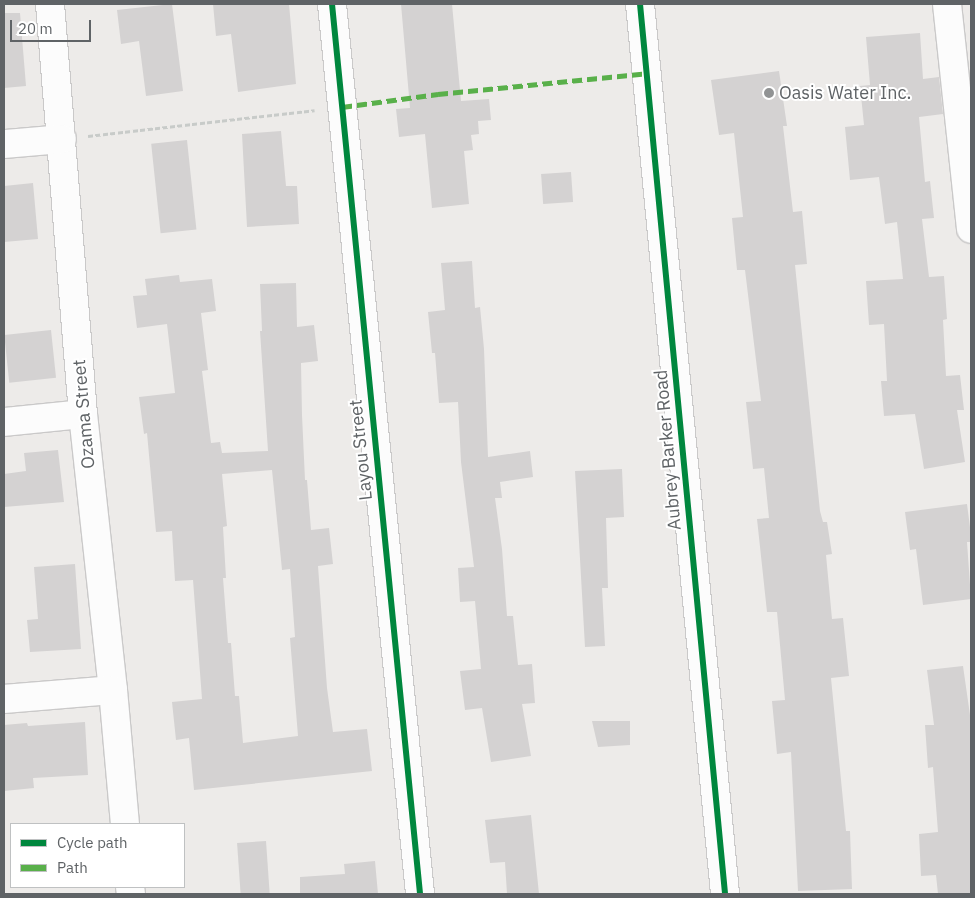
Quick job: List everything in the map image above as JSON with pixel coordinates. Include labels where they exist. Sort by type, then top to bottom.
[{"type":"street","name":"Ozama Street","points":[[50,4],[83,414],[113,690],[125,823]]},
{"type":"street","name":"Layou Street","points":[[332,4],[420,894]]},
{"type":"street","name":"Aubrey Barker Road","points":[[640,4],[725,894]]},
{"type":"street","points":[[947,4],[971,229]]},
{"type":"street","points":[[4,144],[62,139]]},
{"type":"street","points":[[4,422],[83,414]]},
{"type":"street","points":[[4,699],[113,690]]},
{"type":"path","points":[[62,139],[342,107]]},
{"type":"building","points":[[172,4],[183,91],[146,96],[139,41],[121,44],[117,10]]},
{"type":"building","points":[[213,4],[289,4],[296,84],[238,92],[231,34],[216,36]]},
{"type":"building","points":[[401,4],[452,4],[461,101],[489,99],[491,120],[478,121],[479,134],[471,135],[473,150],[464,151],[469,204],[432,208],[425,134],[399,137],[396,109],[410,108]]},
{"type":"building","points":[[4,13],[20,13],[26,86],[4,88]]},
{"type":"building","points":[[920,33],[923,79],[939,77],[943,114],[919,117],[925,182],[930,181],[934,218],[922,219],[929,277],[944,276],[947,319],[943,320],[946,376],[960,375],[964,410],[957,410],[965,462],[924,469],[915,414],[884,416],[881,381],[887,381],[884,324],[869,325],[866,281],[903,279],[897,222],[885,224],[879,177],[850,180],[845,127],[864,125],[860,86],[870,85],[866,37]]},
{"type":"building","points":[[779,71],[787,126],[783,126],[793,212],[802,211],[807,264],[795,265],[820,511],[823,522],[827,522],[832,554],[826,555],[832,619],[843,618],[849,676],[831,678],[846,831],[850,831],[852,889],[798,891],[791,752],[777,754],[772,701],[785,700],[777,612],[767,612],[757,519],[769,518],[764,468],[753,469],[746,402],[761,401],[745,270],[737,270],[732,218],[743,217],[734,133],[719,135],[711,80]]},
{"type":"building","points":[[281,131],[286,186],[297,186],[299,224],[247,227],[242,134]]},
{"type":"building","points":[[187,140],[196,230],[161,233],[151,144]]},
{"type":"building","points":[[571,172],[573,202],[543,204],[541,174]]},
{"type":"building","points":[[33,183],[38,239],[4,242],[4,186]]},
{"type":"building","points":[[472,261],[475,308],[480,307],[484,349],[488,457],[530,451],[533,477],[500,482],[502,498],[495,498],[502,549],[507,616],[513,616],[518,665],[532,664],[535,703],[522,704],[531,756],[491,762],[482,708],[465,710],[460,671],[481,669],[475,601],[460,602],[458,568],[474,567],[461,462],[458,402],[439,403],[435,353],[432,353],[428,312],[445,310],[441,263]]},
{"type":"building","points":[[179,275],[180,282],[212,279],[216,311],[201,313],[208,370],[202,371],[211,443],[220,442],[222,453],[268,451],[260,331],[262,331],[260,284],[296,283],[297,327],[314,325],[318,361],[301,363],[302,415],[305,480],[307,480],[311,530],[329,528],[333,564],[318,566],[327,688],[333,732],[367,729],[372,771],[194,790],[189,738],[176,740],[172,702],[202,699],[193,580],[175,581],[172,531],[156,532],[147,433],[144,434],[139,397],[175,393],[167,324],[137,328],[133,296],[147,295],[145,279]],"holes":[[[272,470],[282,570],[290,569],[295,637],[290,638],[298,736],[243,743],[239,696],[235,696],[231,643],[228,643],[223,578],[226,578],[223,527],[227,526],[222,474]]]},
{"type":"building","points":[[51,330],[56,378],[9,383],[4,335]]},
{"type":"building","points":[[58,450],[64,502],[4,507],[4,474],[26,471],[24,453]]},
{"type":"building","points":[[622,469],[624,517],[606,518],[608,588],[602,588],[605,646],[585,647],[575,471]]},
{"type":"building","points":[[967,504],[971,535],[971,542],[967,542],[971,599],[923,605],[916,549],[910,550],[905,512]]},
{"type":"building","points":[[75,564],[81,649],[30,652],[27,620],[38,619],[34,567]]},
{"type":"building","points":[[963,666],[971,722],[971,894],[938,894],[936,875],[921,876],[919,834],[938,832],[933,767],[928,768],[925,725],[934,725],[927,670]]},
{"type":"building","points":[[592,721],[630,721],[630,745],[598,747]]},
{"type":"building","points":[[85,722],[88,775],[33,778],[34,788],[4,791],[4,725],[27,723],[28,726]]},
{"type":"building","points":[[531,815],[539,894],[507,894],[505,862],[490,863],[485,820]]},
{"type":"building","points":[[266,841],[270,894],[241,894],[237,843]]},
{"type":"building","points":[[375,861],[378,894],[300,894],[300,877],[345,874],[344,864]]},
{"type":"marked path","points":[[342,107],[438,94],[647,73]]},
{"type":"cycle path","points":[[332,4],[420,894]]},
{"type":"cycle path","points":[[640,4],[725,894]]},
{"type":"place","name":"Oasis Water Inc.","points":[[769,93]]}]
